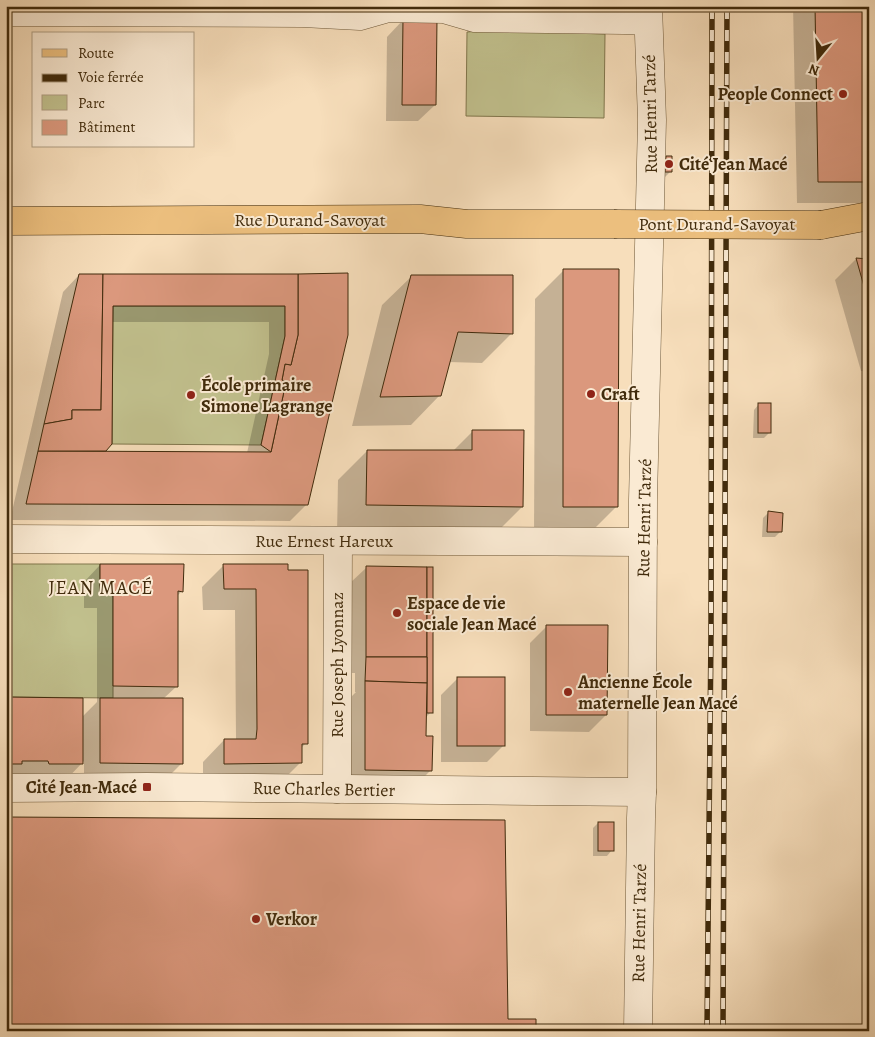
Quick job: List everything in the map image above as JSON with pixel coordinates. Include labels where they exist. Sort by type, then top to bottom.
[{"type":"main road","points":[[821,225],[869,216]]},
{"type":"main road","name":"Rue Durand-Savoyat","points":[[6,221],[420,219],[467,224],[614,224]]},
{"type":"main road","name":"Pont Durand-Savoyat","points":[[614,224],[821,225]]},
{"type":"main road","points":[[821,225],[869,233]]},
{"type":"street","points":[[6,12],[303,10],[360,16],[388,8],[444,9],[475,18],[624,20],[648,14]]},
{"type":"street","name":"Rue Henri Tarzé","points":[[638,1031],[642,792],[643,542],[652,120],[648,14]]},
{"type":"street","name":"Rue Ernest Hareux","points":[[6,539],[643,542]]},
{"type":"street","name":"Rue Joseph Lyonnaz","points":[[337,788],[338,541]]},
{"type":"street","name":"Rue Charles Bertier","points":[[6,788],[337,788],[642,792]]},
{"type":"green space","points":[[491,30],[605,34],[604,118],[466,116],[467,32]]},
{"type":"green space","points":[[113,306],[285,306],[285,336],[261,445],[112,444]]},
{"type":"green space","points":[[6,564],[100,564],[100,592],[113,592],[113,698],[6,697]]},
{"type":"building","name":"People Connect","points":[[815,6],[869,6],[869,182],[818,182]]},
{"type":"building","points":[[403,19],[437,19],[436,105],[402,105]]},
{"type":"building","name":"Cité Jean Macé","points":[[666,156],[672,156],[672,172],[665,172]]},
{"type":"building","points":[[856,258],[869,259],[869,304]]},
{"type":"building","name":"Craft","points":[[563,269],[619,269],[618,507],[563,507]]},
{"type":"building","points":[[348,273],[348,335],[308,505],[26,504],[38,451],[271,452],[286,382],[282,380],[285,364],[291,365],[298,335],[298,274]]},
{"type":"building","points":[[79,274],[103,274],[101,410],[72,410],[72,419],[44,424]]},
{"type":"building","points":[[103,274],[298,274],[298,335],[291,365],[285,364],[282,380],[286,382],[271,452],[261,445],[285,336],[285,306],[113,306],[112,444],[106,451],[38,451],[44,424],[72,419],[72,410],[101,410]]},
{"type":"building","points":[[411,275],[513,275],[513,334],[458,332],[441,396],[380,397]]},
{"type":"building","points":[[758,403],[771,403],[771,433],[758,433]]},
{"type":"building","points":[[472,430],[524,430],[523,507],[366,505],[367,450],[472,450]]},
{"type":"building","points":[[768,511],[783,513],[782,532],[767,532]]},
{"type":"building","points":[[100,564],[184,564],[183,592],[178,591],[178,687],[113,686],[113,592],[100,592]]},
{"type":"building","points":[[223,564],[288,564],[288,570],[308,570],[308,744],[302,744],[302,763],[224,764],[224,739],[256,739],[257,729],[256,589],[224,589]]},
{"type":"building","points":[[366,566],[427,567],[427,657],[366,657]]},
{"type":"building","points":[[427,567],[433,567],[433,713],[427,713]]},
{"type":"building","points":[[546,625],[608,625],[607,715],[546,715]]},
{"type":"building","points":[[366,657],[427,657],[427,683],[365,681]]},
{"type":"building","points":[[457,677],[505,677],[505,746],[457,746]]},
{"type":"building","points":[[365,681],[427,683],[426,736],[433,736],[432,771],[365,770]]},
{"type":"building","points":[[6,697],[83,698],[83,764],[49,764],[48,761],[22,761],[22,764],[6,764]]},
{"type":"building","points":[[100,698],[183,698],[183,764],[100,763]]},
{"type":"building","name":"Verkor","points":[[6,817],[505,820],[508,1019],[536,1019],[536,1031],[6,1031]]},
{"type":"building","points":[[598,822],[614,822],[614,851],[598,851]]},
{"type":"railway","points":[[707,1031],[711,634],[712,6]]},
{"type":"railway","points":[[723,1031],[727,6]]},
{"type":"place","name":"People Connect","points":[[843,94]]},
{"type":"place","name":"Cité Jean Macé","points":[[669,164]]},
{"type":"place","name":"Craft","points":[[591,394]]},
{"type":"place","name":"École primaire Simone Lagrange","points":[[191,395]]},
{"type":"place","name":"Espace de vie sociale Jean Macé","points":[[397,613]]},
{"type":"place","name":"Ancienne École maternelle Jean Macé","points":[[568,692]]},
{"type":"place","name":"Cité Jean-Macé","points":[[147,787]]},
{"type":"place","name":"Verkor","points":[[256,919]]},
{"type":"district","name":"JEAN MACÉ","points":[[101,587]]}]
